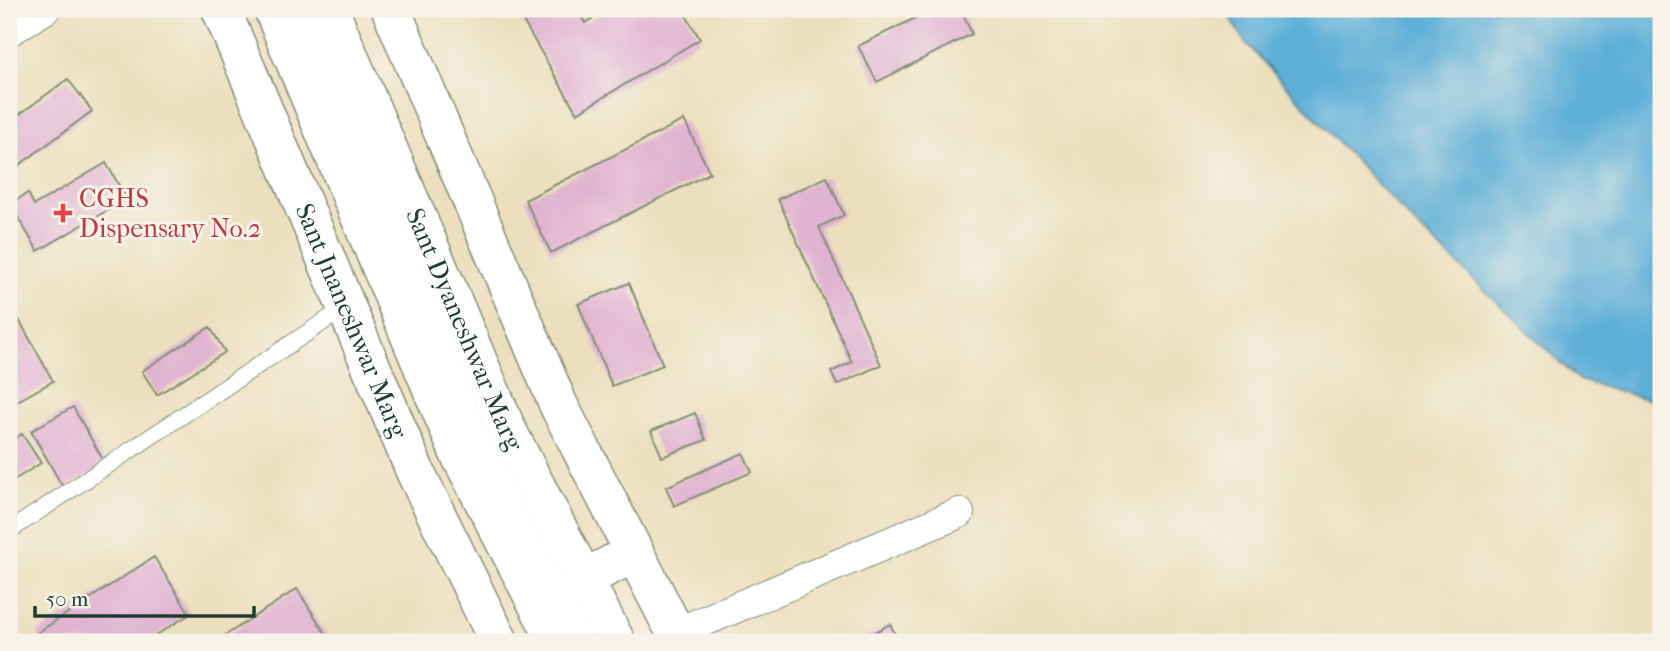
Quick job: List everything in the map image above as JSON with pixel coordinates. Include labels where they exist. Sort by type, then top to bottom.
[{"type":"street","points":[[9,31],[45,9]]},
{"type":"street","name":"Sant Jnaneshwar Marg","points":[[221,9],[415,471],[488,637]]},
{"type":"street","name":"Sant Dyaneshwar Marg","points":[[273,9],[459,453],[549,626]]},
{"type":"street","name":"Sant Dyaneshwar Marg","points":[[329,9],[507,430],[616,642]]},
{"type":"street","points":[[391,9],[559,406],[679,638],[959,513]]},
{"type":"street","points":[[583,579],[634,553]]},
{"type":"street","points":[[488,637],[549,626]]},
{"type":"lane","points":[[301,9],[483,442],[586,642]]},
{"type":"lane","points":[[9,531],[346,307]]},
{"type":"water","points":[[1225,9],[1661,9],[1661,403],[1579,380],[1412,221],[1244,41]]},
{"type":"building","points":[[516,9],[577,9],[585,23],[608,9],[640,9],[642,12],[648,9],[682,9],[700,39],[577,113]]},
{"type":"building","points":[[934,9],[961,9],[972,34],[877,82],[858,46]]},
{"type":"building","points":[[68,79],[92,111],[14,169],[9,161],[9,122]]},
{"type":"building","points":[[684,120],[710,173],[551,253],[525,200]]},
{"type":"building","points":[[106,163],[127,199],[38,251],[10,204],[28,193],[34,205]]},
{"type":"building","points":[[827,177],[844,215],[819,227],[881,365],[837,385],[831,372],[852,362],[778,199]]},
{"type":"building","points":[[629,283],[663,365],[612,386],[578,304]]},
{"type":"building","points":[[18,318],[53,381],[14,403],[9,394],[9,323]]},
{"type":"building","points":[[210,327],[225,352],[157,395],[142,371]]},
{"type":"building","points":[[73,407],[106,465],[64,489],[31,431]]},
{"type":"building","points":[[695,413],[706,440],[662,457],[651,431]]},
{"type":"building","points":[[22,434],[41,463],[9,483],[9,442]]},
{"type":"building","points":[[743,453],[752,472],[674,506],[666,487]]},
{"type":"building","points":[[154,557],[190,614],[145,642],[43,642],[37,633]]},
{"type":"building","points":[[297,589],[331,642],[215,642]]},
{"type":"building","points":[[890,624],[899,642],[857,642]]},
{"type":"place","name":"CGHS Dispensary No.2","points":[[63,213]]}]
